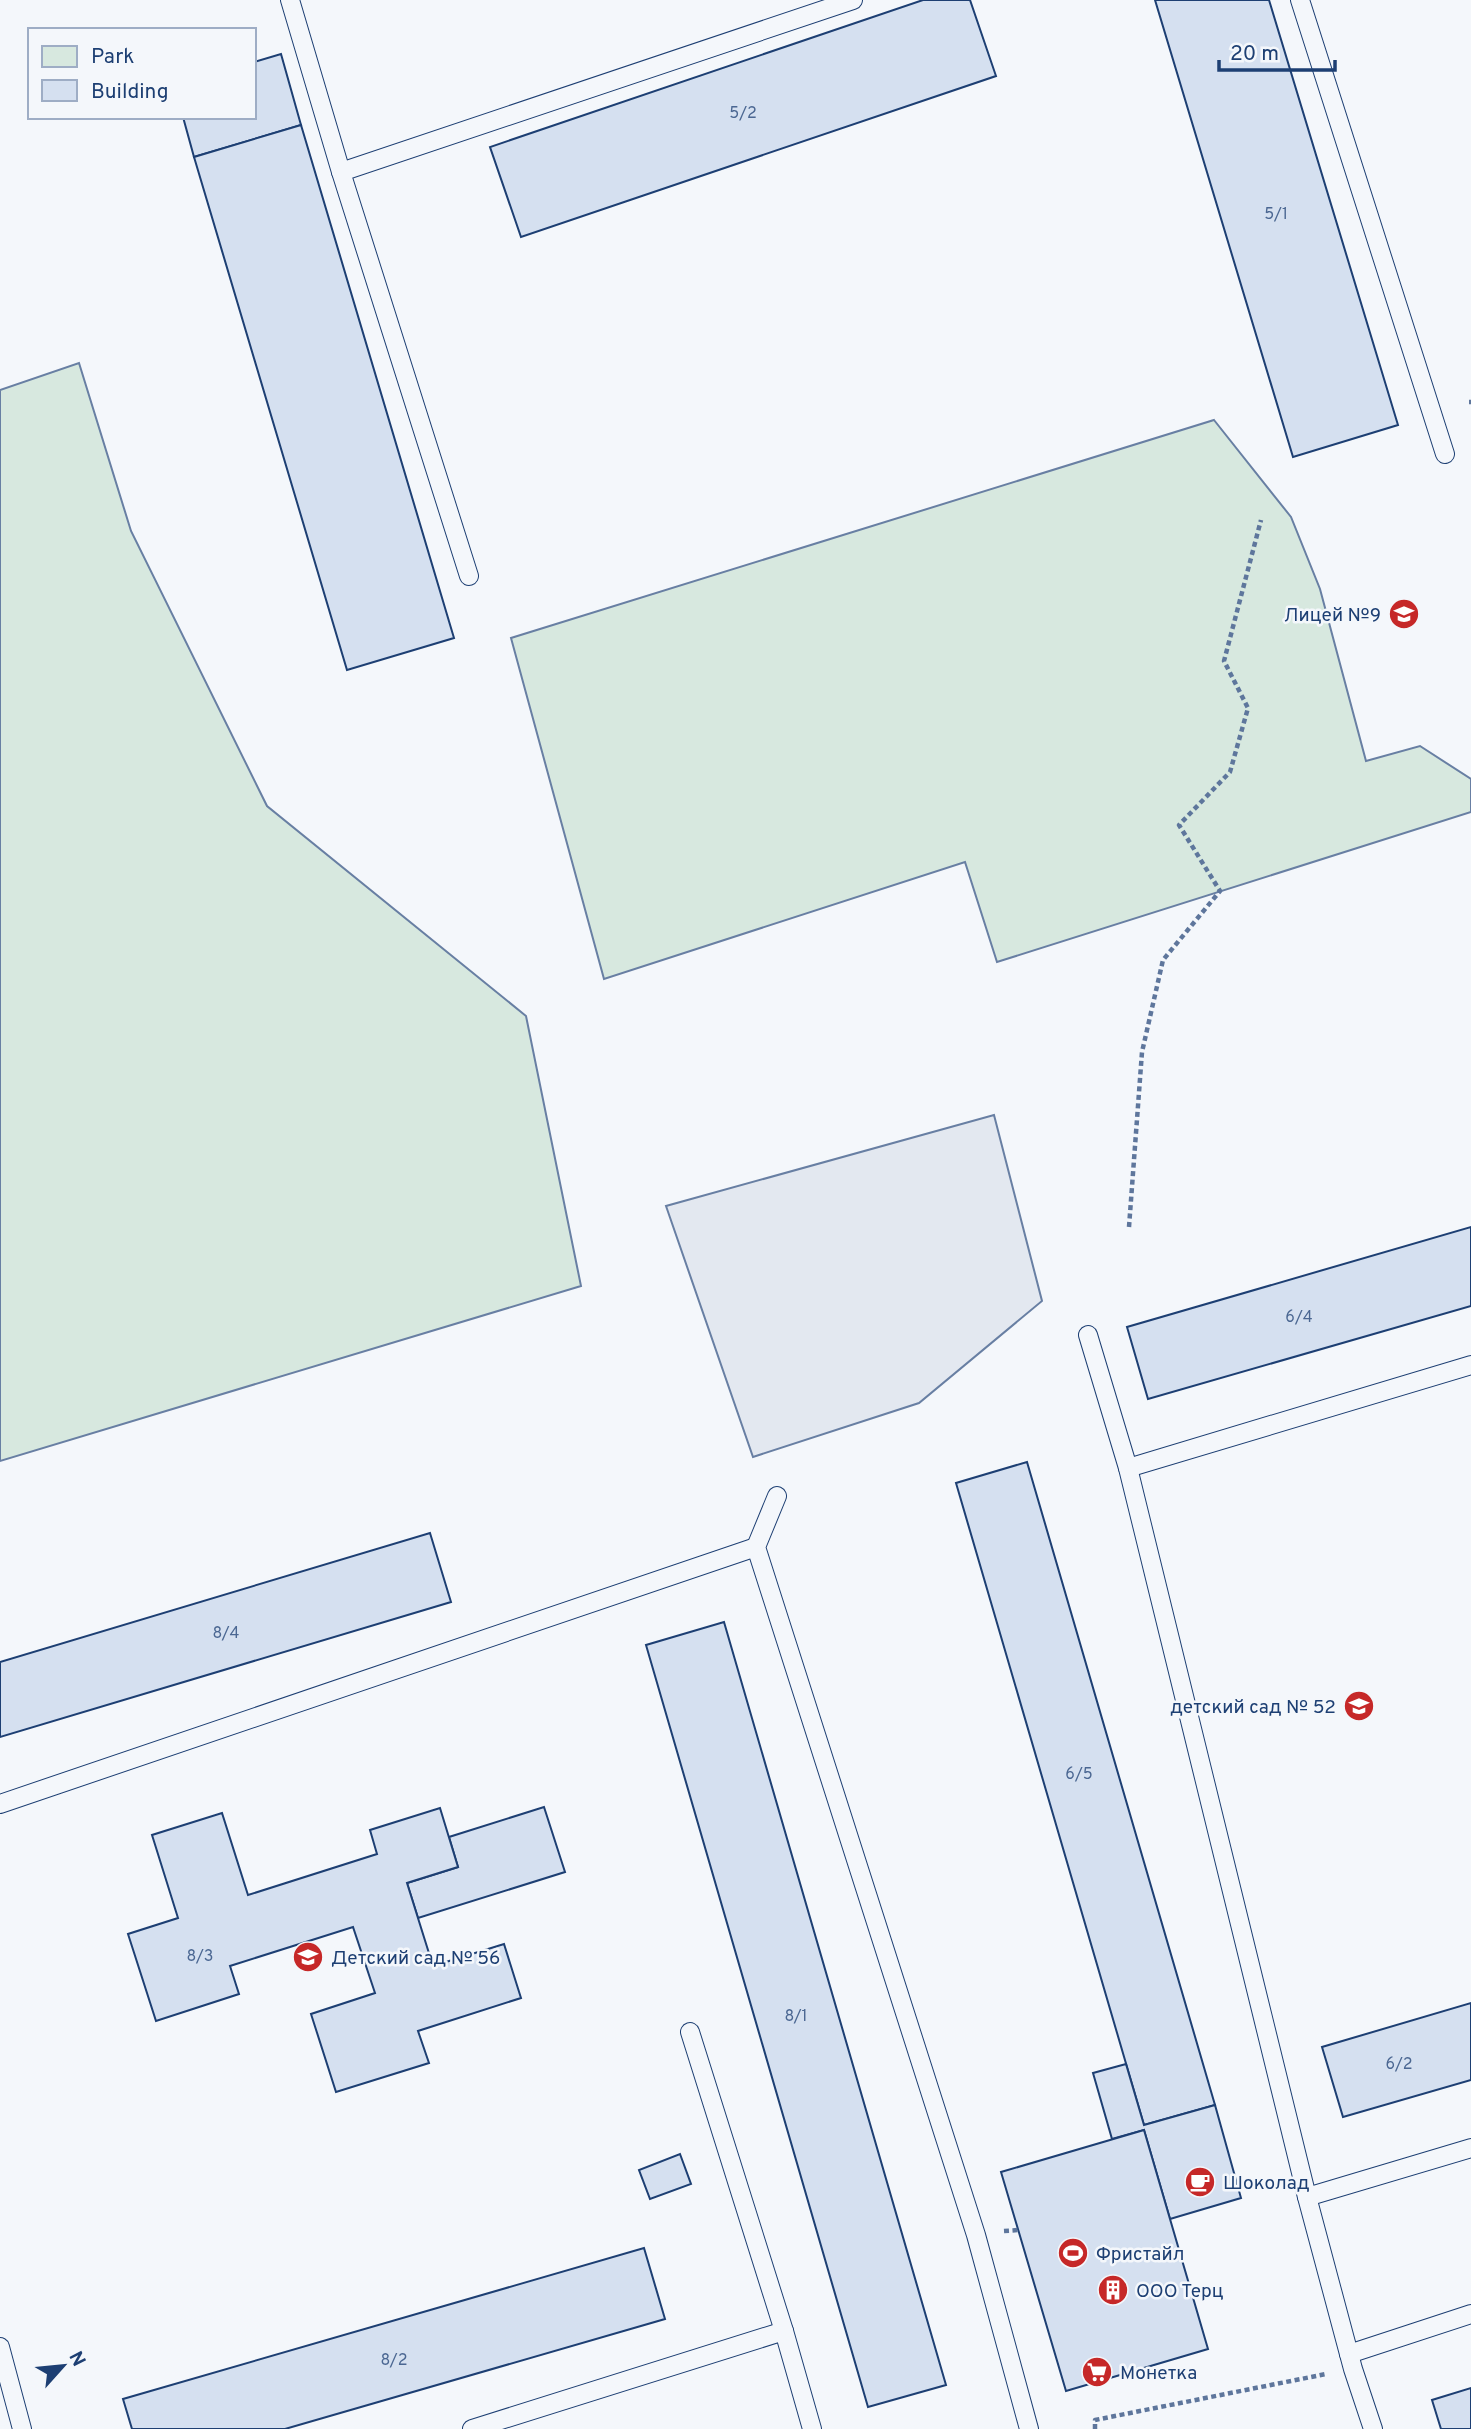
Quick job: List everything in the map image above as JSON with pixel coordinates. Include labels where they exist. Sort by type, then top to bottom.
[{"type":"lane","points":[[290,0],[341,172],[469,576]]},
{"type":"lane","points":[[341,172],[852,0]]},
{"type":"lane","points":[[1300,0],[1445,454]]},
{"type":"lane","points":[[1087,1335],[1128,1468],[1307,2197],[1351,2361],[1373,2429]]},
{"type":"lane","points":[[1128,1468],[1471,1365]]},
{"type":"lane","points":[[777,1496],[756,1547],[976,2235],[1029,2429]]},
{"type":"lane","points":[[0,1804],[756,1547]]},
{"type":"lane","points":[[690,2032],[812,2429]]},
{"type":"lane","points":[[1307,2197],[1471,2148]]},
{"type":"lane","points":[[1351,2361],[1471,2314]]},
{"type":"lane","points":[[472,2429],[784,2331]]},
{"type":"lane","points":[[0,2347],[22,2429]]},
{"type":"path","points":[[1129,1227],[1142,1052],[1163,960],[1220,891],[1178,825],[1230,772],[1248,708],[1224,661],[1261,520]]},
{"type":"path","points":[[1095,2429],[1095,2420],[1351,2361]]},
{"type":"green space","points":[[79,363],[131,531],[267,806],[526,1016],[581,1286],[0,1461],[0,390]]},
{"type":"green space","points":[[1214,420],[1291,517],[1320,589],[1366,761],[1420,746],[1471,779],[1471,812],[997,962],[965,862],[604,979],[511,638]]},
{"type":"shaded area","points":[[994,1115],[1042,1301],[919,1403],[753,1457],[666,1206]]},
{"type":"building","points":[[923,0],[970,0],[996,76],[521,237],[490,147]]},
{"type":"building","points":[[1155,0],[1269,0],[1398,425],[1293,457]]},
{"type":"building","points":[[281,54],[301,125],[194,157],[184,119],[256,119],[256,61]]},
{"type":"building","points":[[301,125],[454,638],[347,670],[194,157]]},
{"type":"building","points":[[1471,1227],[1471,1306],[1148,1399],[1127,1327]]},
{"type":"building","points":[[1027,1462],[1215,2105],[1144,2125],[956,1483]]},
{"type":"building","points":[[430,1533],[451,1602],[0,1737],[0,1662]]},
{"type":"building","points":[[724,1622],[946,2385],[868,2407],[646,1645]]},
{"type":"building","points":[[544,1807],[565,1872],[418,1918],[407,1883],[458,1867],[449,1837]]},
{"type":"building","points":[[440,1808],[458,1867],[407,1883],[433,1966],[504,1944],[521,1998],[418,2031],[429,2063],[336,2092],[311,2014],[375,1993],[353,1927],[230,1966],[239,1994],[156,2021],[128,1934],[178,1918],[152,1835],[222,1813],[248,1895],[377,1854],[370,1830]]},
{"type":"building","points":[[1471,2003],[1471,2080],[1343,2117],[1322,2047]]},
{"type":"building","points":[[1126,2064],[1144,2125],[1215,2105],[1241,2198],[1170,2219],[1144,2130],[1112,2139],[1093,2073]]},
{"type":"building","name":"ООО Терц","points":[[1144,2130],[1208,2349],[1066,2391],[1001,2172]]},
{"type":"building","points":[[680,2154],[691,2184],[650,2199],[639,2170]]},
{"type":"building","points":[[644,2248],[665,2319],[285,2429],[132,2429],[123,2399]]},
{"type":"building","points":[[1471,2388],[1471,2429],[1441,2429],[1432,2400]]},
{"type":"place","name":"Лицей №9","points":[[1404,614]]},
{"type":"place","name":"детский сад № 52","points":[[1359,1706]]},
{"type":"place","name":"Детский сад № 56","points":[[308,1957]]},
{"type":"place","name":"Шоколад","points":[[1200,2182]]},
{"type":"place","name":"Фристайл","points":[[1073,2253]]},
{"type":"place","name":"ООО Терц","points":[[1113,2290]]},
{"type":"place","name":"Монетка","points":[[1097,2372]]}]
